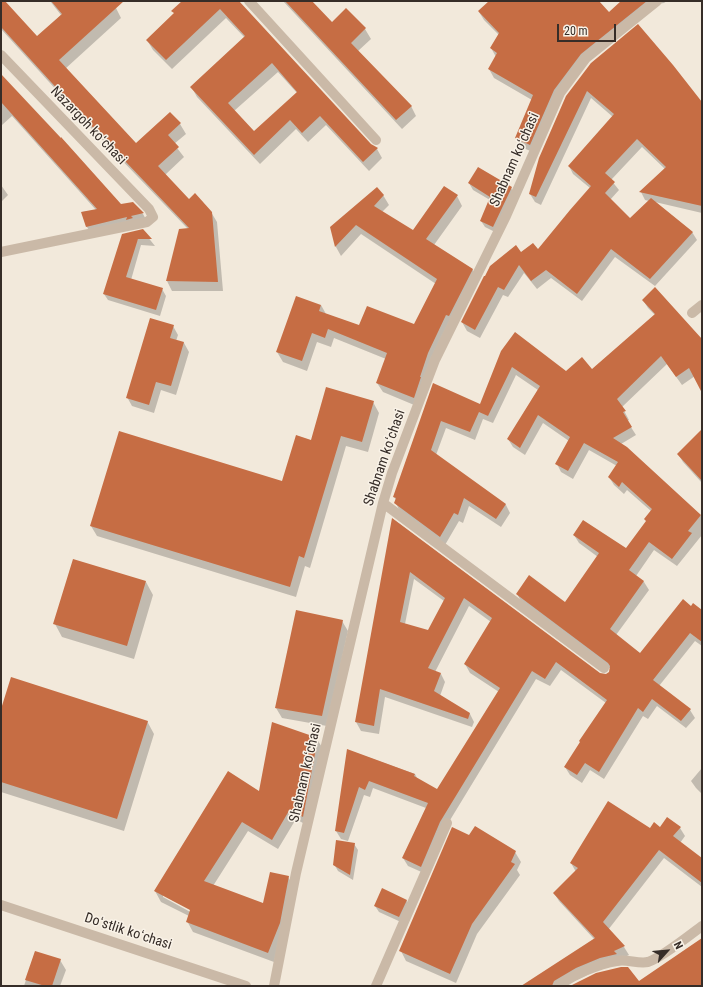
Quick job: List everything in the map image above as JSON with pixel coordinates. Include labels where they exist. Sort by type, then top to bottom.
[{"type":"street","points":[[249,1],[376,140]]},
{"type":"street","name":"Shabnam koʻchasi","points":[[274,986],[296,873],[383,503],[392,473],[435,360],[506,216],[560,93],[586,58],[658,1]]},
{"type":"street","name":"Nazargoh koʻchasi","points":[[1,55],[149,209],[153,217],[148,222],[1,252]]},
{"type":"street","points":[[692,313],[702,305]]},
{"type":"street","points":[[383,503],[604,668]]},
{"type":"street","points":[[376,986],[447,823]]},
{"type":"street","name":"Doʻstlik koʻchasi","points":[[1,905],[246,986]]},
{"type":"street","points":[[558,986],[566,980],[601,965],[618,960],[648,962],[702,926]]},
{"type":"building","points":[[1,1],[5,1],[37,36],[62,14],[51,1],[124,1],[59,60],[136,143],[170,112],[181,123],[168,135],[179,147],[158,166],[189,199],[195,193],[212,212],[218,282],[166,281],[179,229],[189,228],[81,115],[1,27]]},
{"type":"building","points":[[182,1],[239,1],[371,144],[378,148],[363,162],[320,116],[302,133],[290,120],[254,155],[190,87],[245,36],[220,9],[166,60],[146,40],[174,13],[171,11]],"holes":[[[272,63],[297,92],[254,131],[228,103]]]},
{"type":"building","points":[[285,1],[312,1],[332,22],[346,8],[366,28],[351,43],[412,106],[396,120]]},
{"type":"building","points":[[489,1],[599,1],[609,12],[621,1],[647,1],[581,54],[554,90],[530,145],[515,138],[533,95],[488,69],[497,53],[490,48],[499,33],[478,11]]},
{"type":"building","points":[[638,24],[702,102],[702,206],[639,192],[666,167],[637,139],[605,173],[615,182],[605,193],[630,218],[651,198],[693,232],[650,279],[611,249],[577,294],[546,270],[531,281],[519,265],[504,290],[498,287],[475,330],[461,322],[490,266],[516,245],[521,252],[533,243],[538,249],[591,186],[568,166],[614,114],[587,91],[536,197],[529,194],[539,158],[566,96],[591,63]]},
{"type":"building","points":[[1,74],[61,137],[121,204],[133,202],[144,213],[131,216],[133,218],[126,220],[127,217],[86,227],[81,212],[97,209],[1,102]]},
{"type":"building","points":[[478,167],[512,187],[493,227],[480,221],[490,197],[468,183]]},
{"type":"building","points":[[444,186],[458,195],[426,239],[473,269],[449,316],[446,315],[428,353],[414,398],[376,383],[387,353],[328,329],[325,338],[312,333],[302,361],[276,352],[296,296],[321,305],[319,311],[359,325],[367,306],[414,324],[437,279],[356,225],[335,247],[330,227],[377,187],[384,195],[374,206],[413,230]]},
{"type":"building","points":[[143,229],[152,239],[138,239],[126,277],[163,288],[156,310],[103,294],[122,234]]},
{"type":"building","points":[[655,287],[702,339],[702,393],[689,368],[676,377],[661,356],[617,399],[626,411],[623,412],[632,427],[613,438],[627,447],[701,515],[688,531],[692,533],[672,559],[649,542],[629,570],[644,581],[610,629],[640,653],[683,599],[691,606],[693,603],[702,610],[702,642],[690,633],[653,680],[691,709],[681,721],[652,699],[643,712],[638,708],[599,772],[585,763],[577,775],[564,767],[580,742],[579,741],[607,700],[556,662],[545,679],[532,671],[440,822],[421,867],[402,858],[428,803],[369,781],[365,790],[359,787],[344,833],[335,831],[347,749],[415,774],[414,776],[437,789],[500,688],[464,664],[492,618],[464,598],[428,668],[441,673],[434,691],[470,713],[468,719],[380,689],[374,726],[355,722],[392,518],[600,673],[606,674],[609,672],[610,666],[608,663],[516,594],[529,575],[565,602],[599,553],[573,535],[583,520],[626,548],[646,521],[644,519],[652,509],[622,482],[619,487],[608,477],[618,462],[584,443],[568,471],[555,464],[570,437],[538,415],[520,448],[507,439],[540,386],[512,367],[488,416],[479,412],[470,432],[441,421],[431,450],[506,504],[496,519],[464,498],[458,515],[454,513],[440,537],[394,503],[396,498],[393,497],[433,383],[480,404],[501,351],[515,332],[566,371],[582,357],[592,369],[655,314],[642,300]],"holes":[[[410,572],[445,598],[428,630],[400,622]]]},
{"type":"building","points":[[150,318],[174,325],[170,338],[184,342],[171,386],[156,382],[149,405],[126,398]]},
{"type":"building","points":[[326,387],[374,401],[362,442],[341,436],[304,558],[299,556],[290,587],[90,526],[119,431],[282,481],[296,435],[311,440]]},
{"type":"building","points":[[702,429],[702,481],[677,454]]},
{"type":"building","points":[[73,559],[146,581],[127,646],[53,624]]},
{"type":"building","points":[[296,610],[343,620],[322,716],[275,708]]},
{"type":"building","points":[[11,677],[148,721],[117,819],[1,782],[1,709]]},
{"type":"building","points":[[272,722],[318,738],[303,817],[290,809],[272,840],[242,822],[204,881],[263,903],[270,872],[289,876],[280,923],[268,953],[186,922],[190,910],[154,891],[228,771],[259,791]]},
{"type":"building","points":[[608,801],[650,828],[654,822],[660,827],[667,817],[681,827],[673,836],[702,858],[702,883],[659,850],[603,922],[625,946],[614,951],[617,954],[600,958],[576,968],[554,981],[552,986],[521,986],[595,938],[553,893],[578,868],[570,863]]},
{"type":"building","points":[[475,826],[516,851],[511,862],[515,864],[472,924],[450,974],[399,951],[452,827],[469,835]]},
{"type":"building","points":[[336,840],[355,843],[350,875],[333,865]]},
{"type":"building","points":[[382,888],[407,900],[399,917],[374,906]]},
{"type":"building","points":[[702,938],[702,986],[570,986],[596,973],[621,967],[628,967],[639,981]]},
{"type":"building","points":[[35,951],[61,959],[52,986],[45,986],[25,980]]}]
